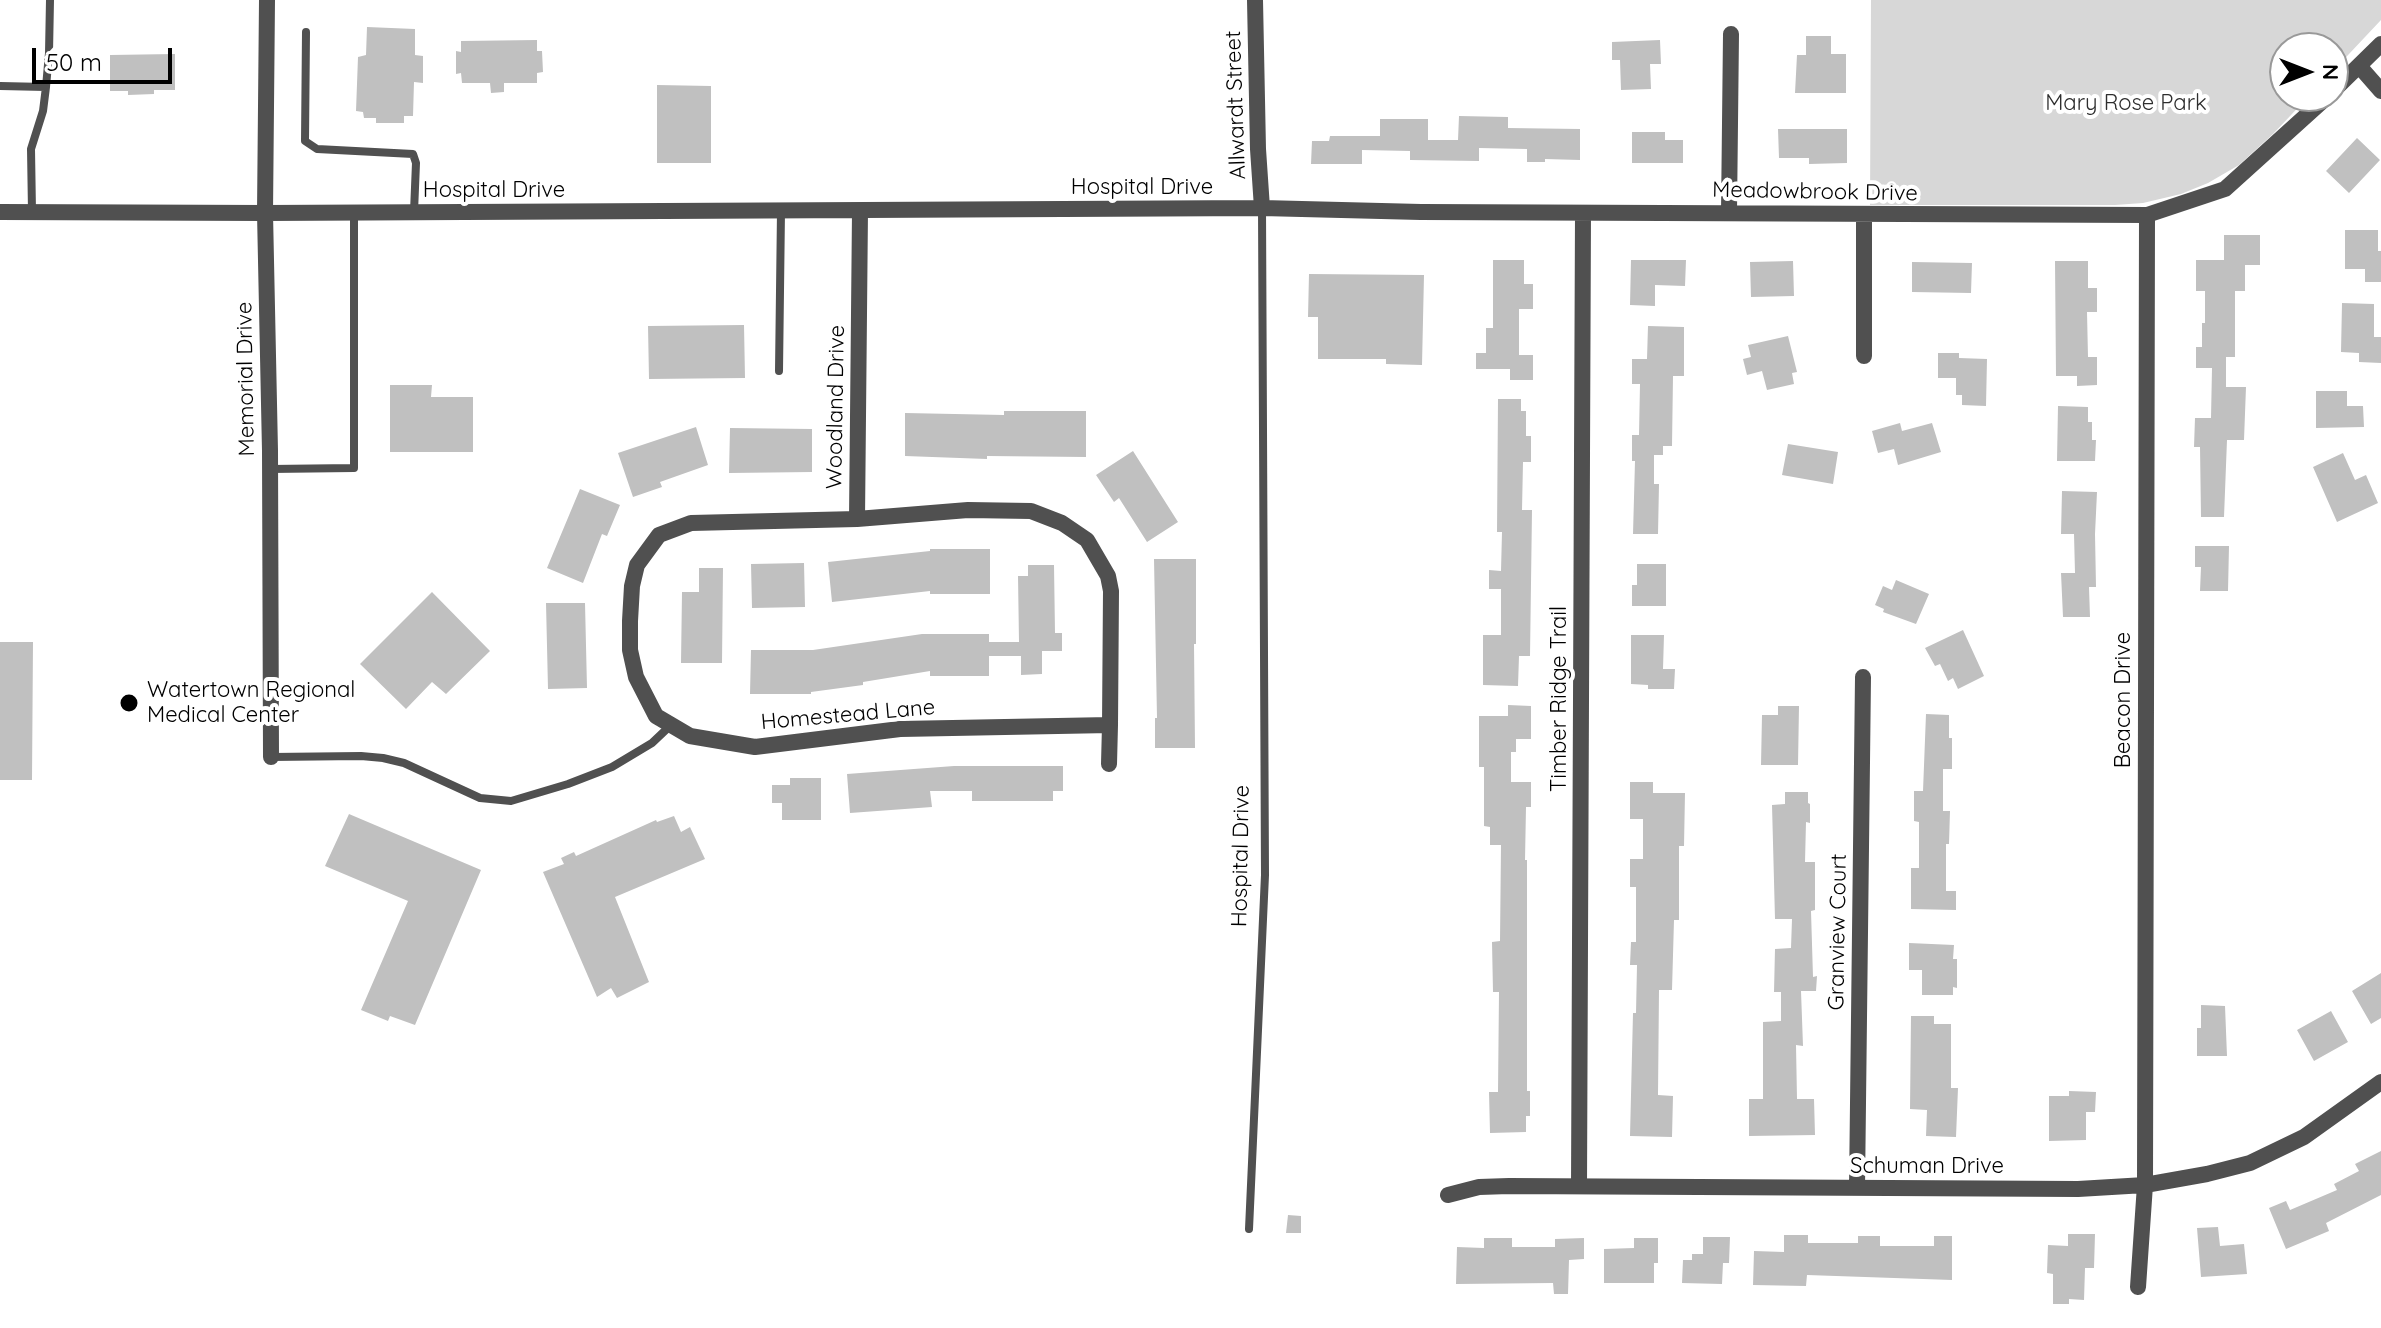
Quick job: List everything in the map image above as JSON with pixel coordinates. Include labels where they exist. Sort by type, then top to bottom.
[{"type":"street","name":"Memorial Drive","points":[[267,0],[265,213],[271,757]]},
{"type":"street","name":"Allwardt Street","points":[[1255,0],[1262,208]]},
{"type":"street","points":[[1729,212],[1731,34]]},
{"type":"street","points":[[2349,77],[2381,44]]},
{"type":"street","points":[[2360,67],[2381,91]]},
{"type":"street","name":"Meadowbrook Drive","points":[[1262,208],[1583,213],[2147,215],[2225,189],[2310,112]]},
{"type":"street","name":"Hospital Drive","points":[[0,212],[1262,208]]},
{"type":"street","name":"Woodland Drive","points":[[860,211],[857,519],[968,510],[1031,511],[1062,523],[1087,540],[1102,562],[1111,591],[1109,764]]},
{"type":"street","name":"Timber Ridge Trail","points":[[1579,1185],[1583,213]]},
{"type":"street","points":[[1864,215],[1864,356]]},
{"type":"street","name":"Beacon Drive","points":[[2138,1287],[2145,1185],[2147,215]]},
{"type":"street","name":"Homestead Lane","points":[[857,519],[691,523],[659,535],[637,565],[632,586],[630,650],[636,677],[656,716],[690,736],[755,747],[900,729],[1110,725]]},
{"type":"street","name":"Granview Court","points":[[1857,1188],[1863,677]]},
{"type":"street","name":"Schuman Drive","points":[[1448,1195],[1479,1187],[1579,1185],[2078,1189],[2145,1185],[2250,1163],[2304,1137],[2381,1082]]},
{"type":"lane","points":[[32,212],[31,149],[43,111],[50,0]]},
{"type":"lane","points":[[306,32],[305,141],[317,149],[413,154],[416,163],[414,212]]},
{"type":"lane","points":[[0,86],[46,87]]},
{"type":"lane","name":"Hospital Drive","points":[[1249,1229],[1265,860],[1262,208]]},
{"type":"lane","points":[[779,371],[781,211]]},
{"type":"lane","points":[[270,469],[354,468],[354,212]]},
{"type":"lane","points":[[271,757],[383,758],[404,763],[480,798],[511,801],[612,767],[652,743],[671,725]]},
{"type":"green space","name":"Mary Rose Park","points":[[1871,0],[2381,0],[2381,20],[2349,54],[2349,32],[2269,32],[2269,112],[2294,112],[2239,165],[2181,194],[2143,203],[2115,205],[1870,205]]},
{"type":"building","points":[[367,27],[415,29],[415,55],[423,56],[423,83],[414,82],[413,116],[404,116],[404,123],[376,123],[376,118],[364,118],[363,112],[356,111],[358,57],[366,55]]},
{"type":"building","points":[[1806,36],[1831,36],[1831,54],[1846,54],[1846,93],[1795,93],[1797,55],[1806,55]]},
{"type":"building","points":[[537,40],[537,51],[542,51],[543,72],[537,73],[537,83],[504,83],[504,92],[491,93],[490,83],[462,83],[461,73],[456,74],[456,51],[461,52],[461,41]]},
{"type":"building","points":[[1660,40],[1661,64],[1650,64],[1651,89],[1621,90],[1620,60],[1612,60],[1612,42]]},
{"type":"building","points":[[175,54],[175,90],[128,95],[128,91],[110,91],[110,55]]},
{"type":"building","points":[[657,85],[711,86],[711,163],[657,163]]},
{"type":"building","points":[[1459,116],[1508,117],[1508,128],[1580,129],[1580,160],[1527,162],[1527,149],[1479,148],[1479,161],[1410,160],[1410,151],[1362,150],[1362,164],[1311,164],[1312,141],[1329,141],[1330,136],[1380,136],[1380,119],[1428,119],[1428,140],[1458,140]]},
{"type":"building","points":[[1778,129],[1847,129],[1847,163],[1809,164],[1809,158],[1779,158]]},
{"type":"building","points":[[1632,132],[1665,132],[1665,140],[1683,140],[1683,163],[1632,163]]},
{"type":"building","points":[[2357,138],[2380,160],[2349,193],[2326,171]]},
{"type":"building","points":[[2345,230],[2378,230],[2381,282],[2365,282],[2365,269],[2345,269]]},
{"type":"building","points":[[2224,235],[2260,235],[2260,265],[2245,265],[2245,291],[2235,291],[2235,357],[2226,357],[2226,387],[2246,387],[2244,440],[2227,440],[2224,517],[2201,517],[2200,447],[2194,447],[2195,418],[2211,418],[2212,368],[2196,368],[2196,347],[2202,347],[2202,323],[2205,323],[2205,291],[2196,291],[2196,260],[2224,260]]},
{"type":"building","points":[[1493,260],[1524,260],[1524,284],[1533,284],[1533,309],[1519,309],[1519,355],[1533,355],[1533,380],[1510,380],[1510,369],[1476,369],[1476,353],[1486,353],[1486,328],[1493,328]]},
{"type":"building","points":[[1631,260],[1686,260],[1685,286],[1655,285],[1655,306],[1630,305]]},
{"type":"building","points":[[1793,261],[1794,296],[1751,297],[1750,262]]},
{"type":"building","points":[[2055,261],[2088,261],[2088,288],[2097,288],[2097,312],[2087,312],[2088,357],[2097,357],[2097,385],[2077,386],[2077,376],[2056,376]]},
{"type":"building","points":[[1912,262],[1972,263],[1971,293],[1912,292]]},
{"type":"building","points":[[1309,274],[1424,275],[1422,365],[1386,364],[1386,359],[1318,359],[1318,317],[1308,317]]},
{"type":"building","points":[[2342,303],[2374,304],[2374,337],[2381,337],[2381,363],[2359,362],[2359,353],[2341,352]]},
{"type":"building","points":[[744,325],[745,378],[649,379],[648,326]]},
{"type":"building","points":[[1648,326],[1684,327],[1684,376],[1673,376],[1672,446],[1663,446],[1663,455],[1654,455],[1654,484],[1659,484],[1658,534],[1633,534],[1635,461],[1632,461],[1632,435],[1639,435],[1640,384],[1632,384],[1632,359],[1647,359]]},
{"type":"building","points":[[1788,336],[1797,372],[1792,373],[1794,384],[1767,390],[1762,371],[1747,375],[1743,359],[1751,357],[1748,345]]},
{"type":"building","points":[[1938,353],[1959,353],[1959,358],[1987,359],[1986,406],[1962,405],[1962,395],[1956,395],[1956,378],[1938,378]]},
{"type":"building","points":[[390,385],[432,385],[431,397],[473,397],[473,452],[390,452]]},
{"type":"building","points":[[2316,391],[2347,391],[2347,406],[2363,406],[2364,427],[2316,428]]},
{"type":"building","points":[[1498,399],[1521,399],[1521,411],[1526,411],[1526,436],[1531,436],[1531,462],[1523,462],[1522,510],[1532,510],[1530,656],[1519,656],[1518,686],[1483,685],[1483,635],[1501,635],[1501,589],[1489,589],[1489,570],[1501,571],[1502,532],[1497,532]]},
{"type":"building","points":[[2058,406],[2088,407],[2092,440],[2096,440],[2095,461],[2057,461]]},
{"type":"building","points":[[1004,411],[1086,411],[1086,457],[987,456],[987,459],[905,456],[905,413],[1004,415]]},
{"type":"building","points":[[1900,423],[1902,431],[1932,423],[1941,452],[1898,465],[1894,449],[1878,453],[1872,431]]},
{"type":"building","points":[[696,427],[708,465],[660,482],[662,487],[633,497],[618,453]]},
{"type":"building","points":[[730,428],[812,429],[812,472],[729,473]]},
{"type":"building","points":[[1788,444],[1838,452],[1833,484],[1782,475]]},
{"type":"building","points":[[1133,451],[1178,522],[1147,542],[1119,498],[1114,502],[1096,475]]},
{"type":"building","points":[[2343,453],[2355,480],[2366,475],[2378,503],[2337,522],[2313,467]]},
{"type":"building","points":[[580,489],[620,505],[607,536],[602,534],[583,583],[547,568]]},
{"type":"building","points":[[2062,491],[2097,492],[2096,587],[2089,587],[2090,617],[2063,617],[2061,573],[2075,573],[2074,534],[2061,534]]},
{"type":"building","points":[[2195,546],[2229,546],[2228,591],[2200,591],[2201,567],[2195,567]]},
{"type":"building","points":[[930,549],[990,549],[990,594],[930,594],[930,591],[832,602],[828,562]]},
{"type":"building","points":[[1154,559],[1196,559],[1195,748],[1155,748]]},
{"type":"building","points":[[804,563],[805,607],[752,608],[751,564]]},
{"type":"building","points":[[1637,564],[1666,564],[1666,606],[1632,606],[1632,585],[1637,585]]},
{"type":"building","points":[[1028,565],[1054,565],[1055,633],[1062,633],[1062,651],[1042,651],[1042,674],[1021,675],[1021,656],[989,656],[989,676],[930,676],[930,671],[811,694],[750,694],[751,650],[813,650],[922,634],[989,634],[989,642],[1019,642],[1018,576],[1028,576]]},
{"type":"building","points":[[699,568],[723,568],[722,663],[681,663],[682,592],[699,592]]},
{"type":"building","points":[[1896,580],[1929,594],[1916,624],[1883,612],[1884,609],[1875,605],[1883,586],[1892,590]]},
{"type":"building","points":[[432,592],[490,651],[446,694],[432,682],[406,709],[360,664]]},
{"type":"building","points":[[546,603],[585,603],[587,688],[548,689]]},
{"type":"building","points":[[1963,630],[1984,676],[1958,689],[1953,678],[1948,681],[1940,664],[1935,666],[1925,648]]},
{"type":"building","points":[[1631,635],[1664,635],[1663,669],[1675,669],[1674,689],[1648,689],[1648,685],[1631,684]]},
{"type":"building","points":[[0,642],[33,642],[32,780],[0,780]]},
{"type":"building","points":[[1508,705],[1531,706],[1531,739],[1516,739],[1516,752],[1511,752],[1511,782],[1531,782],[1531,807],[1526,807],[1525,860],[1527,1091],[1530,1091],[1530,1116],[1526,1116],[1526,1132],[1490,1133],[1489,1092],[1498,1092],[1499,992],[1493,992],[1492,942],[1500,941],[1501,845],[1490,845],[1490,827],[1484,826],[1484,767],[1479,767],[1479,716],[1508,716]]},
{"type":"building","points":[[1778,706],[1799,706],[1798,765],[1761,765],[1762,715],[1778,715]]},
{"type":"building","points":[[1926,714],[1949,715],[1952,769],[1943,769],[1943,811],[1950,811],[1946,891],[1956,891],[1956,910],[1911,909],[1911,868],[1919,868],[1919,822],[1914,821],[1914,791],[1923,791]]},
{"type":"building","points":[[954,766],[1063,766],[1063,791],[1053,791],[1053,801],[972,801],[972,791],[930,791],[932,807],[850,813],[847,774]]},
{"type":"building","points":[[790,778],[821,778],[821,820],[782,820],[782,803],[772,803],[772,785],[790,785]]},
{"type":"building","points":[[1630,782],[1653,782],[1653,793],[1685,793],[1684,846],[1679,846],[1679,920],[1674,920],[1672,990],[1659,990],[1658,1095],[1673,1096],[1672,1137],[1630,1136],[1637,965],[1630,965],[1631,942],[1636,942],[1636,887],[1630,887],[1630,859],[1643,859],[1643,819],[1630,819]]},
{"type":"building","points":[[1785,792],[1808,792],[1810,804],[1810,823],[1806,822],[1805,862],[1815,862],[1815,910],[1811,911],[1813,977],[1817,976],[1816,991],[1801,991],[1803,1046],[1796,1045],[1797,1099],[1814,1099],[1815,1135],[1749,1136],[1749,1099],[1763,1099],[1763,1022],[1781,1021],[1781,992],[1774,992],[1775,949],[1791,948],[1792,919],[1775,919],[1772,805],[1785,804]]},
{"type":"building","points":[[349,814],[481,870],[415,1025],[390,1016],[388,1021],[361,1010],[408,901],[325,866]]},
{"type":"building","points":[[674,816],[681,832],[690,827],[705,859],[615,897],[649,982],[617,998],[611,988],[597,997],[543,872],[564,864],[561,858],[574,852],[576,856],[656,820]]},
{"type":"building","points":[[1909,943],[1954,945],[1957,988],[1953,987],[1953,995],[1922,995],[1922,970],[1909,970]]},
{"type":"building","points":[[2381,973],[2381,1018],[2371,1024],[2352,991]]},
{"type":"building","points":[[2201,1005],[2225,1006],[2227,1056],[2197,1056]]},
{"type":"building","points":[[2331,1011],[2348,1042],[2314,1061],[2297,1030]]},
{"type":"building","points":[[1911,1016],[1934,1016],[1934,1024],[1951,1024],[1951,1088],[1958,1088],[1956,1137],[1926,1136],[1927,1110],[1910,1109]]},
{"type":"building","points":[[2069,1091],[2096,1092],[2095,1112],[2086,1112],[2086,1140],[2049,1141],[2049,1096],[2069,1096]]},
{"type":"building","points":[[2381,1151],[2381,1195],[2326,1223],[2329,1231],[2286,1249],[2269,1208],[2286,1201],[2290,1210],[2337,1190],[2334,1184],[2359,1171],[2355,1164]]},
{"type":"building","points":[[1288,1215],[1301,1216],[1301,1233],[1286,1233]]},
{"type":"building","points":[[2218,1227],[2220,1246],[2244,1244],[2247,1274],[2201,1277],[2197,1228]]},
{"type":"building","points":[[2068,1234],[2095,1234],[2094,1268],[2085,1268],[2084,1300],[2069,1299],[2069,1304],[2053,1304],[2053,1274],[2047,1273],[2048,1245],[2068,1246]]},
{"type":"building","points":[[1784,1235],[1808,1235],[1808,1243],[1858,1243],[1858,1236],[1880,1236],[1880,1246],[1934,1246],[1934,1236],[1952,1236],[1952,1280],[1807,1275],[1806,1286],[1753,1285],[1754,1251],[1784,1252]]},
{"type":"building","points":[[1703,1237],[1730,1237],[1729,1263],[1723,1263],[1722,1284],[1682,1283],[1683,1260],[1692,1260],[1692,1254],[1703,1254]]},
{"type":"building","points":[[1484,1238],[1512,1238],[1512,1247],[1555,1247],[1555,1239],[1584,1238],[1584,1259],[1569,1260],[1568,1294],[1554,1294],[1553,1283],[1456,1284],[1457,1247],[1484,1248]]},
{"type":"building","points":[[1634,1238],[1658,1238],[1654,1283],[1604,1283],[1604,1249],[1634,1248]]},
{"type":"place","name":"Watertown Regional Medical Center","points":[[129,703]]}]
